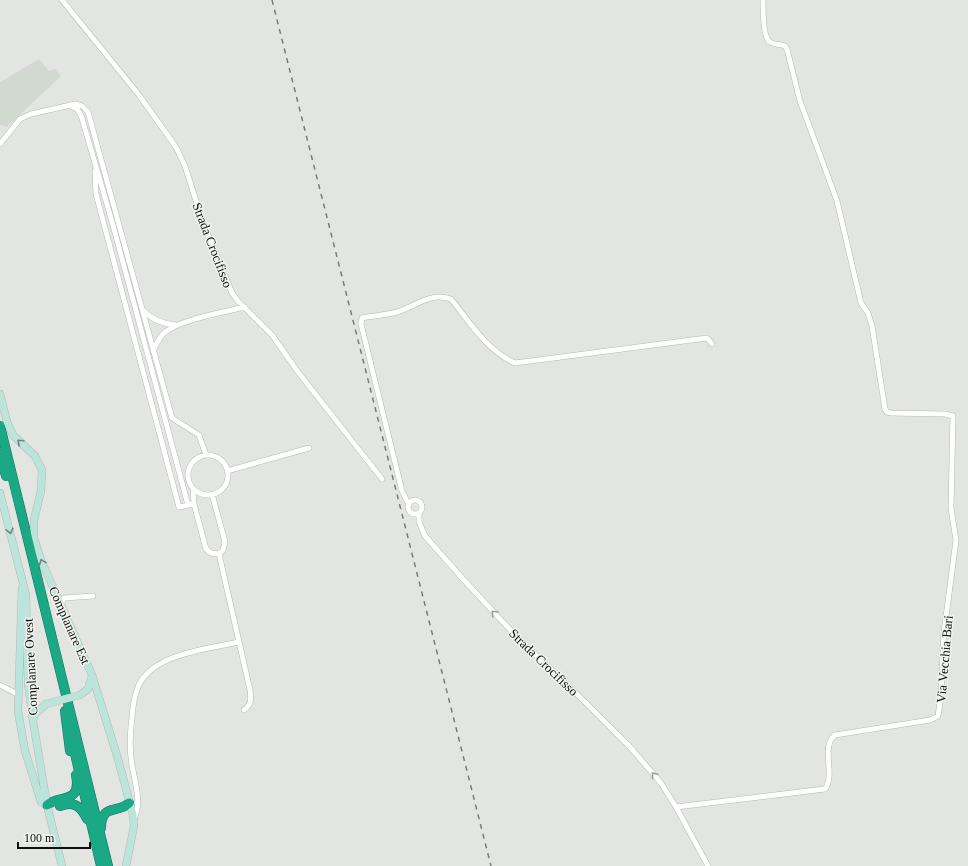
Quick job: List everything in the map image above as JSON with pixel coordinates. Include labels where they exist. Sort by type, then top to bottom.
[{"type":"highway","points":[[0,426],[94,804],[101,866]]},
{"type":"highway","points":[[0,454],[97,835],[108,866]]},
{"type":"highway","points":[[47,805],[51,802],[67,800],[71,797],[76,784],[67,738],[65,711]]},
{"type":"highway","points":[[94,804],[110,806],[121,802],[129,803]]},
{"type":"highway","points":[[47,805],[52,807],[70,803],[76,804],[83,811],[97,835]]},
{"type":"highway","points":[[97,835],[104,814],[111,810],[126,806],[129,803]]},
{"type":"main road","name":"Complanare Est","points":[[0,394],[7,422],[13,435],[35,456],[42,470],[41,491],[34,520],[34,538],[41,560],[92,675],[129,803],[134,826],[126,866]]},
{"type":"main road","name":"Complanare Ovest","points":[[0,493],[23,582],[27,608],[30,698],[33,721],[47,805],[62,866]]},
{"type":"main road","points":[[23,582],[17,694],[19,724],[25,750],[41,802],[47,805]]},
{"type":"main road","points":[[80,695],[88,689],[92,675]]},
{"type":"main road","points":[[33,721],[35,714],[46,704],[80,695],[88,696],[100,701]]},
{"type":"main road","points":[[30,698],[46,704]]},
{"type":"street","name":"Strada Crocifisso","points":[[62,0],[139,96],[176,148],[185,166],[202,220],[232,293],[282,347],[298,372],[382,479]]},
{"type":"street","name":"Via Vecchia Bari","points":[[676,807],[825,789],[828,780],[830,742],[835,735],[930,720],[938,716],[941,696],[944,632],[956,540],[951,508],[953,416],[945,414],[891,413],[885,409],[872,326],[868,313],[861,303],[837,201],[800,101],[787,49],[785,46],[772,43],[768,38],[764,14],[764,0]]},
{"type":"street","points":[[0,144],[20,119],[31,114],[68,104],[82,106],[88,112],[172,418],[199,435],[206,455]]},
{"type":"street","points":[[68,104],[77,109],[81,115],[113,225],[188,505]]},
{"type":"street","points":[[94,160],[96,194],[179,508],[194,504]]},
{"type":"street","points":[[419,513],[413,514],[408,509],[409,505],[402,491],[361,324],[362,318],[397,312],[431,297],[443,297],[451,300],[494,350],[503,358],[515,363],[707,338],[712,344]]},
{"type":"street","points":[[153,352],[164,333],[177,325],[245,307]]},
{"type":"street","points":[[142,309],[156,321],[177,325]]},
{"type":"street","points":[[227,471],[309,448]]},
{"type":"street","points":[[206,455],[217,457],[225,465],[227,471],[226,483],[218,492],[212,494],[202,494],[193,488],[189,483],[188,470],[194,460],[206,455]]},
{"type":"street","points":[[193,488],[194,504],[206,549],[211,553],[219,554]]},
{"type":"street","points":[[402,491],[409,497],[421,502],[422,507],[419,513],[419,522],[422,531]]},
{"type":"street","points":[[212,494],[225,542],[223,550],[219,554]]},
{"type":"street","points":[[409,505],[412,501],[416,500]]},
{"type":"street","name":"Strada Crocifisso","points":[[413,514],[422,531],[463,579],[515,635],[630,747],[661,783],[676,807]]},
{"type":"street","points":[[219,554],[251,700],[250,706],[244,710]]},
{"type":"street","points":[[61,606],[64,598],[93,596]]},
{"type":"street","points":[[133,820],[137,811],[138,801],[130,756],[130,727],[135,698],[143,677],[153,667],[165,660],[239,642]]},
{"type":"street","points":[[0,685],[17,694]]},
{"type":"street","points":[[676,807],[708,866]]},
{"type":"shaded area","points":[[39,59],[49,71],[55,69],[61,76],[7,127],[0,125],[0,82]]},
{"type":"railway","points":[[272,0],[491,866]]}]
